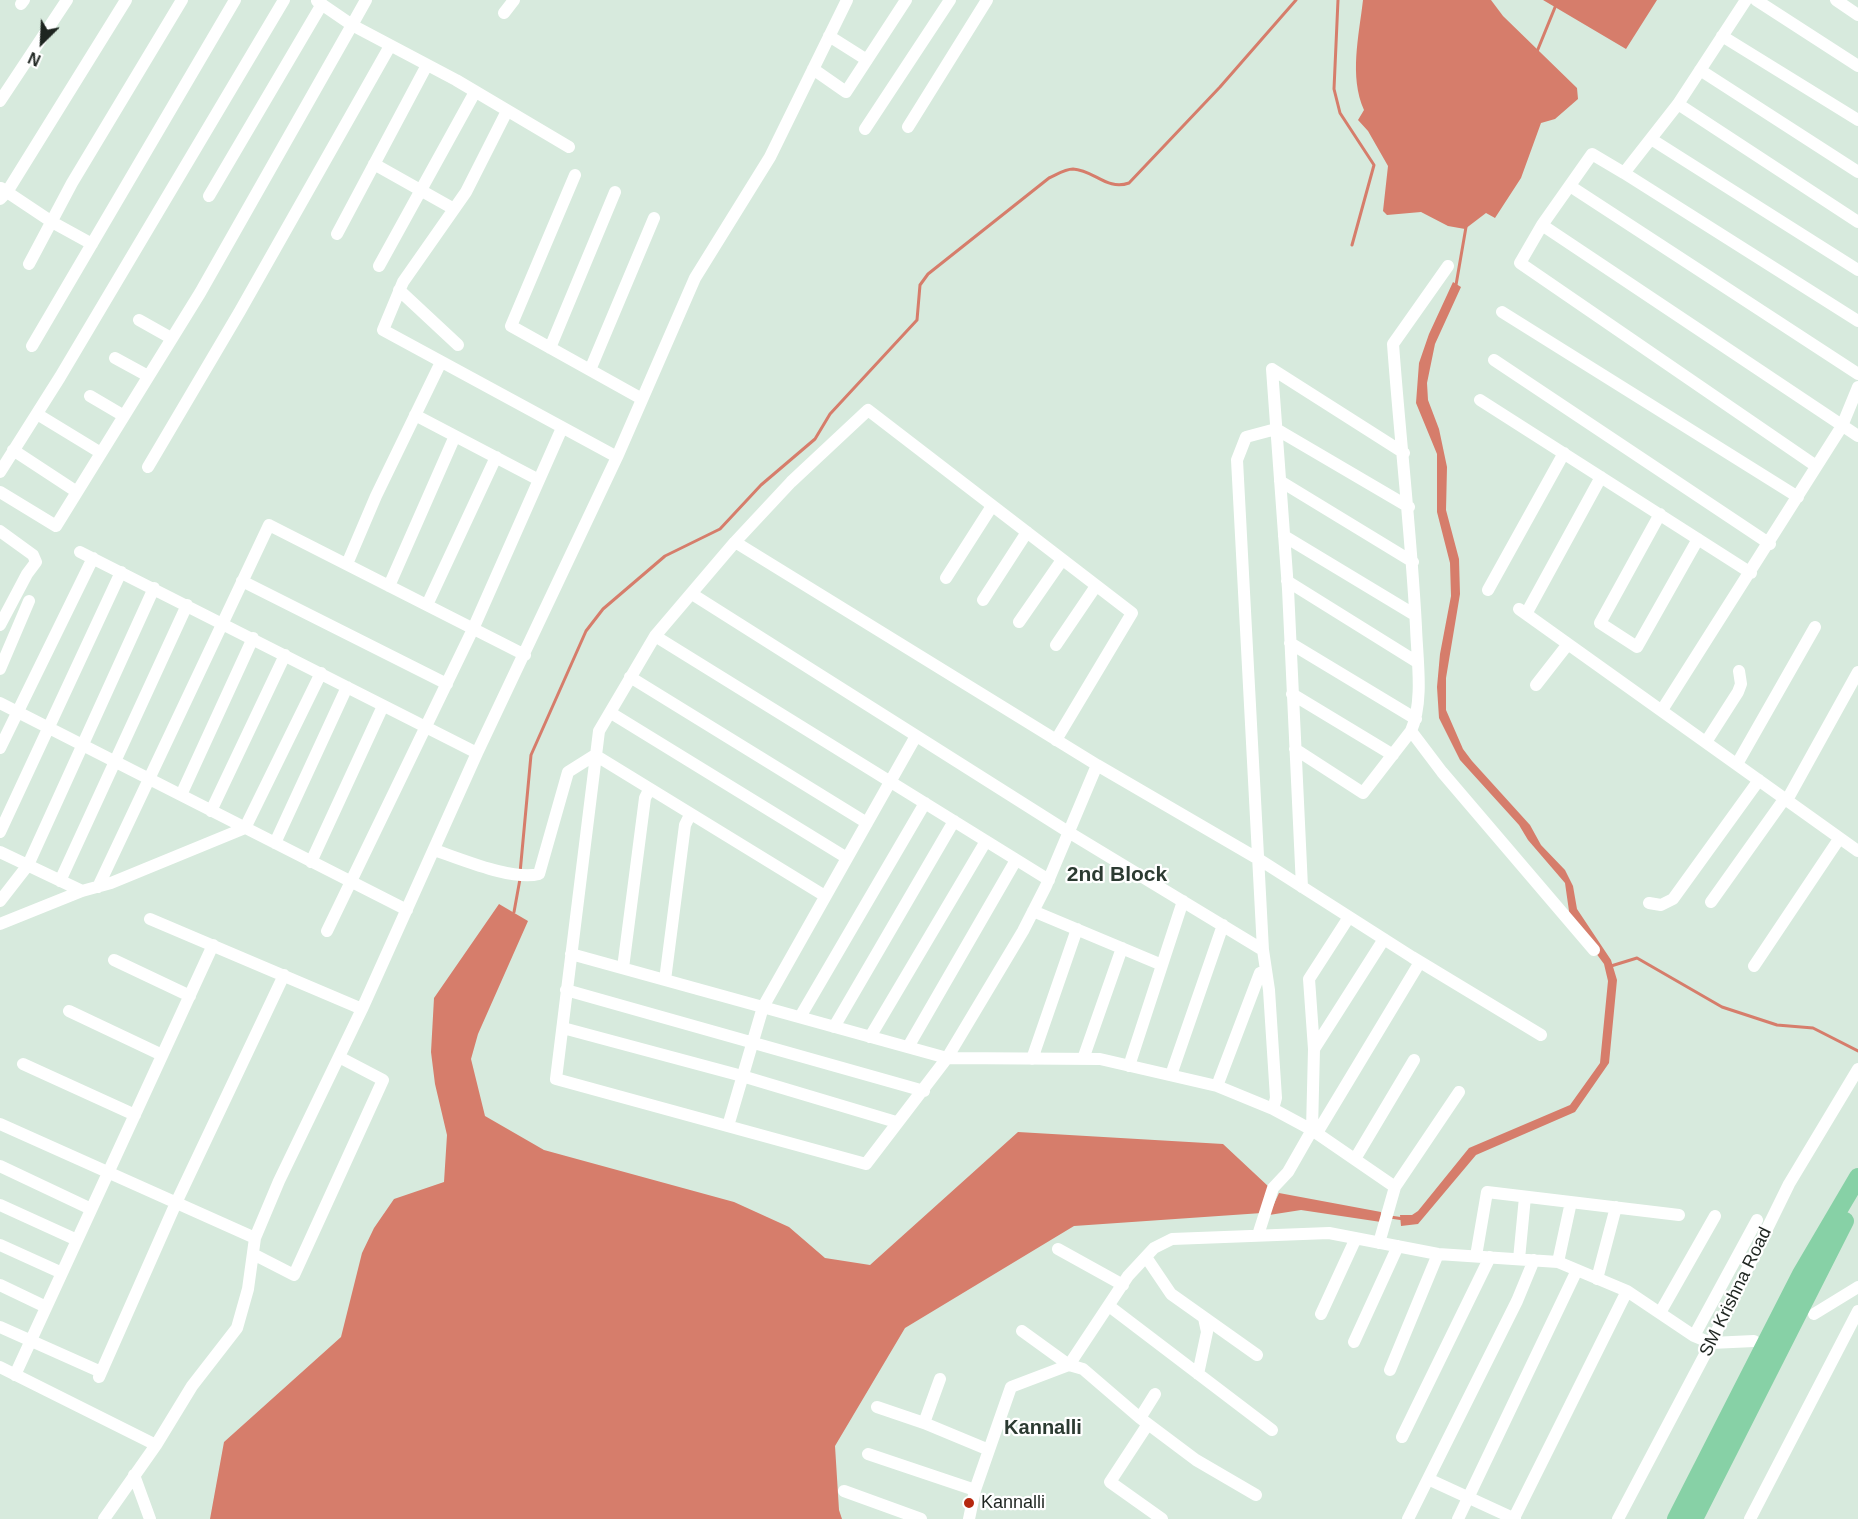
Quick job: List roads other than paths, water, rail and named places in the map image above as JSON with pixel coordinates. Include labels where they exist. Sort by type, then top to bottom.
[{"type":"highway","points":[[1676,1519],[1801,1274],[1858,1177]]},
{"type":"highway","points":[[1695,1519],[1858,1199]]},
{"type":"street","points":[[0,101],[67,0]]},
{"type":"street","points":[[92,244],[2,193],[126,0]]},
{"type":"street","points":[[29,264],[72,183],[182,0]]},
{"type":"street","points":[[32,346],[235,0]]},
{"type":"street","points":[[0,472],[37,414],[284,0]]},
{"type":"street","points":[[0,492],[56,526],[205,285],[366,0]]},
{"type":"street","points":[[504,14],[514,0]]},
{"type":"street","points":[[104,1519],[156,1445],[192,1386],[237,1328],[248,1289],[255,1238],[279,1181],[362,1009],[477,753],[617,458],[695,278],[770,157],[847,0]]},
{"type":"street","points":[[813,69],[846,92],[906,0]]},
{"type":"street","points":[[865,129],[950,0]]},
{"type":"street","points":[[908,127],[987,0]]},
{"type":"street","points":[[1624,173],[1678,104],[1746,0]]},
{"type":"street","points":[[1756,0],[1858,66]]},
{"type":"street","points":[[1836,0],[1858,15]]},
{"type":"street","points":[[209,196],[319,2],[352,25],[427,65],[569,147]]},
{"type":"street","points":[[829,36],[867,60]]},
{"type":"street","points":[[1722,36],[1858,120]]},
{"type":"street","points":[[148,467],[240,311],[390,46]]},
{"type":"street","points":[[337,234],[427,65]]},
{"type":"street","points":[[1700,70],[1858,172]]},
{"type":"street","points":[[379,266],[475,92]]},
{"type":"street","points":[[1678,104],[1858,222]]},
{"type":"street","points":[[507,111],[466,192],[399,290],[383,330],[617,458]]},
{"type":"street","points":[[1650,139],[1858,270]]},
{"type":"street","points":[[1816,466],[1520,263],[1542,225],[1592,154],[1858,321]]},
{"type":"street","points":[[374,164],[454,209]]},
{"type":"street","points":[[575,175],[511,326],[642,399]]},
{"type":"street","points":[[1570,186],[1858,374]]},
{"type":"street","points":[[550,348],[615,192]]},
{"type":"street","points":[[590,369],[654,218]]},
{"type":"street","points":[[1542,225],[1858,436]]},
{"type":"street","points":[[1295,749],[1363,793],[1414,725],[1417,662],[1413,562],[1393,344],[1448,266]]},
{"type":"street","points":[[399,290],[458,345]]},
{"type":"street","points":[[1502,312],[1798,497]]},
{"type":"street","points":[[139,320],[171,338]]},
{"type":"street","points":[[115,358],[148,376]]},
{"type":"street","points":[[1494,360],[1770,544]]},
{"type":"street","points":[[347,564],[441,362]]},
{"type":"street","points":[[1302,887],[1287,581],[1272,369],[1404,453]]},
{"type":"street","points":[[1662,710],[1770,544],[1842,426],[1858,387]]},
{"type":"street","points":[[90,396],[124,416]]},
{"type":"street","points":[[1480,400],[1751,573]]},
{"type":"street","points":[[1056,740],[1132,614],[868,410],[790,482],[735,542],[656,636],[599,731],[556,1079],[866,1164],[947,1058],[1033,911],[1070,833],[1097,765]]},
{"type":"street","points":[[37,414],[101,453]]},
{"type":"street","points":[[415,415],[539,480]]},
{"type":"street","points":[[327,931],[473,629],[562,428]]},
{"type":"street","points":[[1273,1109],[1276,1098],[1263,950],[1237,460],[1246,437],[1276,429],[1408,507]]},
{"type":"street","points":[[389,586],[455,436]]},
{"type":"street","points":[[13,450],[77,492]]},
{"type":"street","points":[[1488,590],[1564,453]]},
{"type":"street","points":[[427,605],[496,458]]},
{"type":"street","points":[[1601,477],[1523,612],[1858,851]]},
{"type":"street","points":[[1280,481],[1413,562]]},
{"type":"street","points":[[946,578],[993,506]]},
{"type":"street","points":[[1660,514],[1599,623],[1637,647],[1698,539]]},
{"type":"street","points":[[98,887],[269,525],[525,655]]},
{"type":"street","points":[[0,531],[33,555],[36,562],[27,574],[0,625]]},
{"type":"street","points":[[983,600],[1027,532]]},
{"type":"street","points":[[1284,536],[1415,615]]},
{"type":"street","points":[[735,542],[1097,765],[1260,860],[1420,962],[1541,1035]]},
{"type":"street","points":[[80,552],[477,753]]},
{"type":"street","points":[[0,748],[93,558]]},
{"type":"street","points":[[1019,622],[1062,560]]},
{"type":"street","points":[[0,832],[121,572]]},
{"type":"street","points":[[243,581],[447,684]]},
{"type":"street","points":[[1287,581],[1417,662]]},
{"type":"street","points":[[1056,645],[1096,586]]},
{"type":"street","points":[[0,901],[28,865],[154,588]]},
{"type":"street","points":[[692,594],[1070,833],[1263,950]]},
{"type":"street","points":[[0,669],[29,601]]},
{"type":"street","points":[[60,881],[187,605]]},
{"type":"street","points":[[1737,764],[1815,627]]},
{"type":"street","points":[[656,636],[1049,880]]},
{"type":"street","points":[[181,795],[253,639]]},
{"type":"street","points":[[1290,643],[1414,725],[1442,772],[1594,950]]},
{"type":"street","points":[[1536,685],[1568,644]]},
{"type":"street","points":[[211,811],[285,655]]},
{"type":"street","points":[[1706,741],[1738,692],[1741,684],[1739,671]]},
{"type":"street","points":[[1711,902],[1786,799],[1858,672]]},
{"type":"street","points":[[0,924],[245,828],[321,673]]},
{"type":"street","points":[[630,677],[867,823]]},
{"type":"street","points":[[275,843],[347,687]]},
{"type":"street","points":[[1292,694],[1393,755]]},
{"type":"street","points":[[0,703],[50,726],[407,910]]},
{"type":"street","points":[[311,862],[383,706]]},
{"type":"street","points":[[611,713],[847,858]]},
{"type":"street","points":[[728,1126],[763,1007],[916,736]]},
{"type":"street","points":[[434,850],[520,876],[539,874],[568,772],[595,755]]},
{"type":"street","points":[[595,755],[690,816],[825,896]]},
{"type":"street","points":[[1649,903],[1661,905],[1672,899],[1760,780]]},
{"type":"street","points":[[623,968],[645,798],[649,790]]},
{"type":"street","points":[[800,1017],[925,803]]},
{"type":"street","points":[[665,980],[685,825],[690,816]]},
{"type":"street","points":[[834,1027],[954,821]]},
{"type":"street","points":[[1754,966],[1839,839]]},
{"type":"street","points":[[870,1037],[986,841]]},
{"type":"street","points":[[0,852],[82,891]]},
{"type":"street","points":[[908,1047],[1016,860]]},
{"type":"street","points":[[1129,1066],[1183,901]]},
{"type":"street","points":[[1033,911],[1162,965]]},
{"type":"street","points":[[1315,1132],[1314,1049],[1309,979],[1349,917]]},
{"type":"street","points":[[150,919],[362,1009]]},
{"type":"street","points":[[1171,1076],[1223,925]]},
{"type":"street","points":[[1032,1059],[1077,929]]},
{"type":"street","points":[[1314,1049],[1384,939]]},
{"type":"street","points":[[15,1375],[213,945]]},
{"type":"street","points":[[1083,1059],[1122,948]]},
{"type":"street","points":[[571,954],[947,1058],[1100,1059],[1217,1086],[1273,1109],[1315,1132],[1395,1187]]},
{"type":"street","points":[[114,960],[190,996]]},
{"type":"street","points":[[1258,1235],[1273,1188],[1288,1172],[1315,1132],[1420,962]]},
{"type":"street","points":[[1217,1086],[1260,973],[1266,970]]},
{"type":"street","points":[[0,1328],[100,1374],[176,1203],[284,975]]},
{"type":"street","points":[[566,990],[924,1091]]},
{"type":"street","points":[[69,1011],[162,1055]]},
{"type":"street","points":[[563,1028],[742,1076],[896,1122]]},
{"type":"street","points":[[253,1254],[294,1275],[383,1080],[339,1057]]},
{"type":"street","points":[[1355,1159],[1414,1060]]},
{"type":"street","points":[[23,1064],[135,1115]]},
{"type":"street","name":"SM Krishna Road","points":[[1618,1519],[1711,1343],[1789,1184],[1858,1069]]},
{"type":"street","points":[[1379,1243],[1395,1187],[1459,1092]]},
{"type":"street","points":[[0,1124],[255,1238]]},
{"type":"street","points":[[0,1166],[91,1209]]},
{"type":"street","points":[[1476,1256],[1487,1192],[1679,1215]]},
{"type":"street","points":[[1519,1259],[1525,1197]]},
{"type":"street","points":[[1558,1262],[1571,1202]]},
{"type":"street","points":[[0,1205],[77,1240]]},
{"type":"street","points":[[1597,1279],[1616,1207]]},
{"type":"street","points":[[1661,1311],[1715,1216]]},
{"type":"street","points":[[1694,1336],[1757,1220]]},
{"type":"street","points":[[969,1519],[975,1490],[1011,1387],[1069,1365],[1123,1285],[1154,1248],[1172,1239],[1329,1233],[1438,1254],[1558,1262],[1627,1291],[1661,1311],[1694,1336],[1711,1343],[1754,1341]]},
{"type":"street","points":[[1321,1314],[1356,1238]]},
{"type":"street","points":[[0,1245],[62,1273]]},
{"type":"street","points":[[1354,1342],[1398,1246]]},
{"type":"street","points":[[1058,1249],[1123,1285]]},
{"type":"street","points":[[1390,1370],[1438,1254]]},
{"type":"street","points":[[1146,1257],[1171,1294],[1257,1356]]},
{"type":"street","points":[[1402,1437],[1490,1257]]},
{"type":"street","points":[[1408,1519],[1517,1301],[1534,1260]]},
{"type":"street","points":[[1458,1519],[1577,1270]]},
{"type":"street","points":[[0,1285],[46,1307]]},
{"type":"street","points":[[1814,1314],[1858,1287]]},
{"type":"street","points":[[1428,1479],[1514,1519],[1627,1291]]},
{"type":"street","points":[[1109,1306],[1272,1430]]},
{"type":"street","points":[[1750,1519],[1858,1311]]},
{"type":"street","points":[[1198,1374],[1207,1332],[1204,1318]]},
{"type":"street","points":[[1022,1331],[1069,1365],[1083,1370],[1144,1421],[1196,1460],[1256,1495]]},
{"type":"street","points":[[0,1367],[156,1445]]},
{"type":"street","points":[[924,1423],[940,1379]]},
{"type":"street","points":[[1155,1394],[1144,1421],[1110,1482],[1162,1519]]},
{"type":"street","points":[[877,1407],[924,1423],[989,1450]]},
{"type":"street","points":[[868,1454],[975,1490]]},
{"type":"street","points":[[134,1475],[150,1519]]},
{"type":"street","points":[[844,1491],[921,1519]]},
{"type":"waterway","points":[[520,873],[531,755],[586,631],[603,609],[665,556],[720,529],[761,485],[815,439],[830,414],[917,320],[920,285],[928,274],[1049,178],[1061,172],[1081,170],[1114,184],[1129,183],[1220,87],[1296,0]]},
{"type":"waterway","points":[[1338,0],[1334,89],[1340,113],[1374,165],[1352,245]]},
{"type":"waterway","points":[[1536,54],[1558,0]]},
{"type":"waterway","points":[[1456,285],[1466,227]]},
{"type":"waterway","points":[[514,912],[520,879]]},
{"type":"waterway","points":[[1611,966],[1637,958],[1722,1007],[1777,1025],[1813,1028],[1858,1051]]},
{"type":"waterway","points":[[1390,1217],[1404,1219]]},
{"type":"place","name":"Kannalli","points":[[969,1503]]},
{"type":"district","name":"2nd Block","points":[[1117,875]]},
{"type":"district","name":"Kannalli","points":[[1043,1428]]}]
